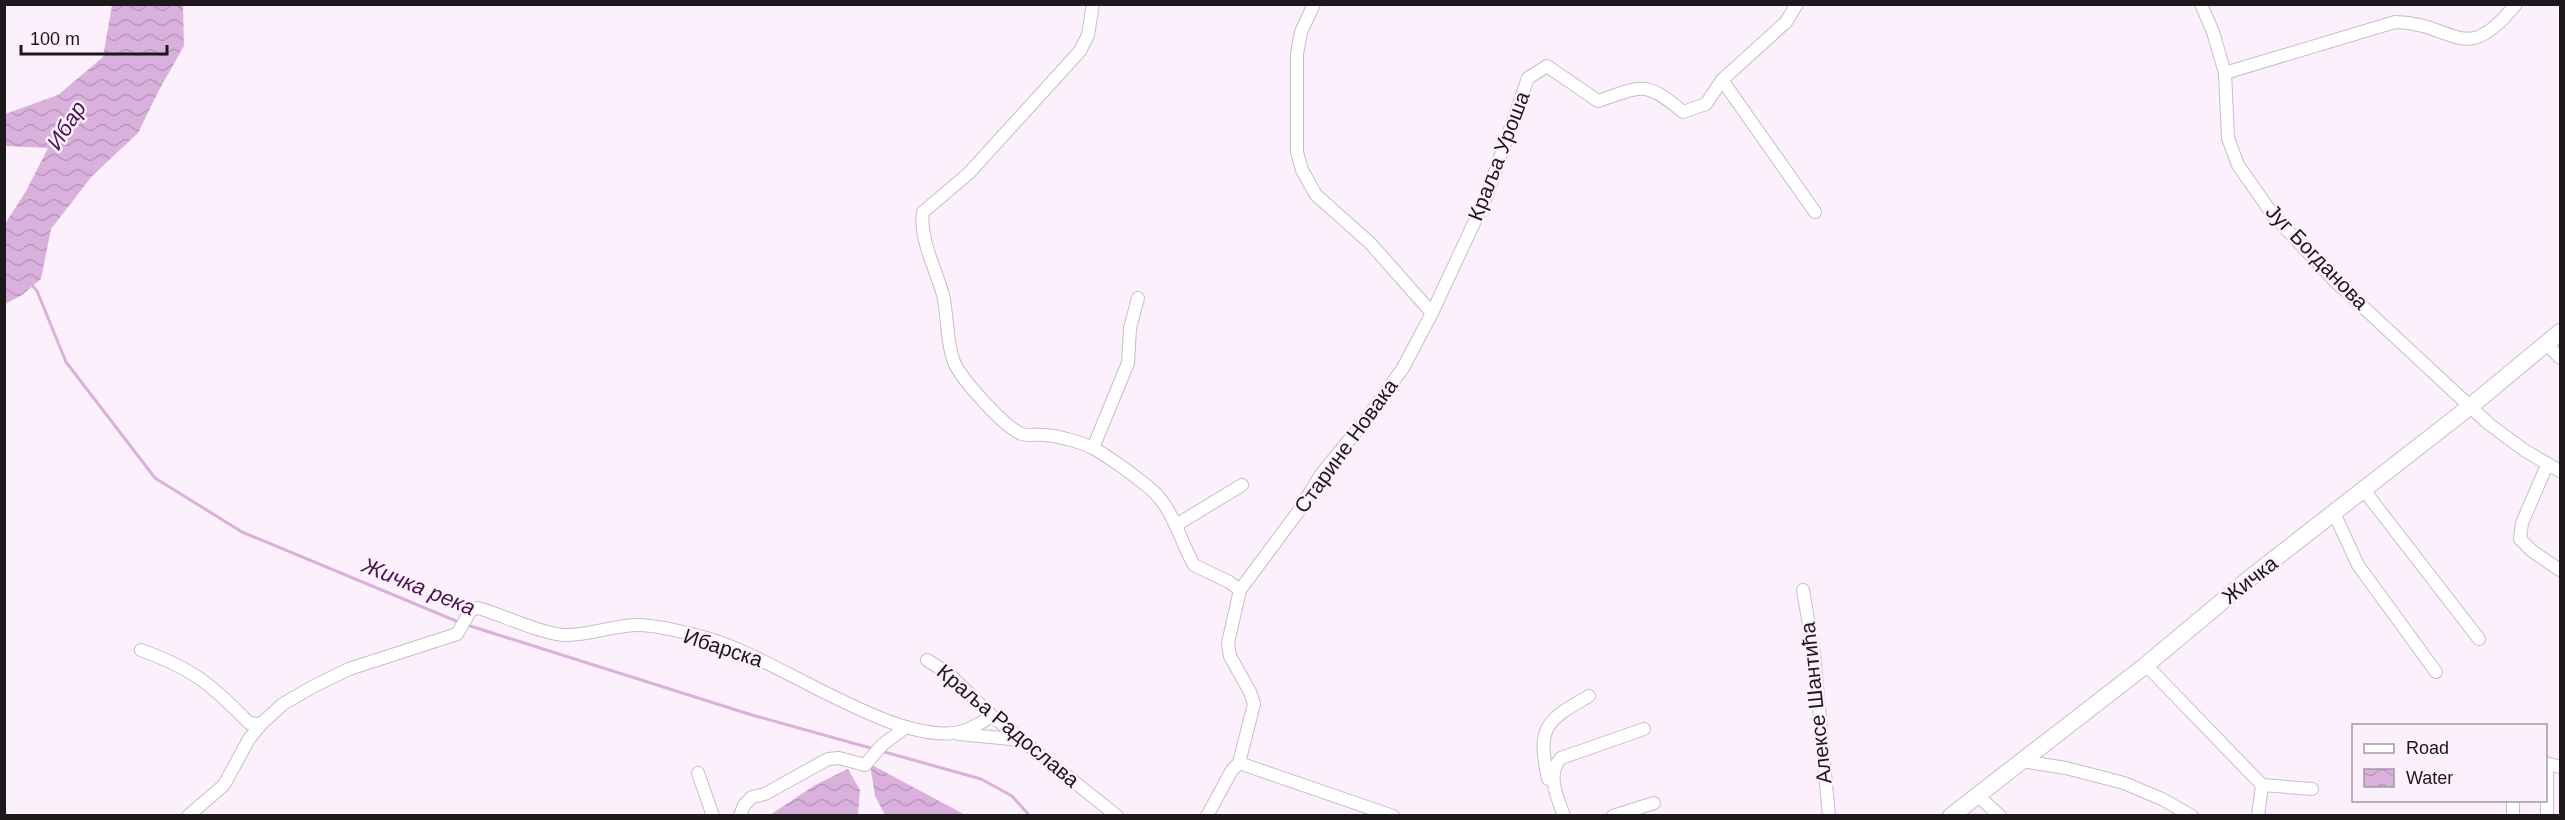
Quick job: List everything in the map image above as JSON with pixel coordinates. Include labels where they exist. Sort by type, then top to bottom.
[{"type":"main road","name":"Жичка","points":[[1951,816],[2146,665],[2255,574],[2472,405],[2560,332]]},
{"type":"street","points":[[1093,4],[1088,35],[1080,51],[969,173],[923,212],[923,233],[948,315],[950,349],[955,364],[965,380],[978,396],[1014,430],[1023,435],[1048,435],[1093,448],[1153,491],[1176,525],[1194,565],[1240,590]]},
{"type":"street","points":[[1314,4],[1301,32],[1296,54],[1296,152],[1302,170],[1316,195],[1370,243],[1432,313]]},
{"type":"street","name":"Краља Уроша","points":[[1432,313],[1487,195],[1528,78],[1547,66],[1598,101],[1638,88],[1659,93],[1683,112],[1706,104],[1722,80],[1786,22],[1797,4]]},
{"type":"street","name":"Југ Богданова","points":[[2201,4],[2213,32],[2225,73],[2228,138],[2238,165],[2273,215],[2334,280],[2472,405],[2489,424],[2547,465],[2560,471]]},
{"type":"street","points":[[2225,73],[2395,22],[2417,22],[2463,40],[2485,36],[2501,23],[2516,4]]},
{"type":"street","points":[[1722,80],[1815,212]]},
{"type":"street","points":[[1093,448],[1128,363],[1130,328],[1138,298]]},
{"type":"street","name":"Старине Новака","points":[[1207,816],[1232,770],[1239,763],[1254,704],[1230,656],[1228,643],[1240,590],[1298,512],[1322,473],[1364,422],[1403,368],[1432,313]]},
{"type":"street","points":[[2546,343],[2560,358]]},
{"type":"street","points":[[2547,465],[2522,523],[2520,539],[2532,551],[2560,570]]},
{"type":"street","points":[[1176,525],[1242,485]]},
{"type":"street","points":[[2363,489],[2479,639]]},
{"type":"street","points":[[2334,513],[2358,565],[2436,672]]},
{"type":"street","name":"Алексе Шантића","points":[[1803,590],[1814,654],[1829,816]]},
{"type":"street","name":"Ибарска","points":[[264,722],[283,704],[314,686],[382,656],[451,636],[465,622],[473,608],[485,609],[563,635],[640,625],[705,638],[773,664],[896,724],[952,733],[1022,740]]},
{"type":"street","points":[[141,650],[195,674],[214,688],[249,723],[256,725],[264,722]]},
{"type":"street","name":"Краља Радослава","points":[[927,660],[950,674],[992,716],[1117,816]]},
{"type":"street","points":[[2146,665],[2262,785],[2312,789]]},
{"type":"street","points":[[1558,816],[1545,762],[1545,730],[1550,721],[1559,713],[1589,696]]},
{"type":"street","name":"Ибарска","points":[[952,733],[970,728],[992,716]]},
{"type":"street","points":[[188,816],[224,785],[249,739],[264,722]]},
{"type":"street","points":[[740,816],[744,805],[752,797],[765,794],[828,759],[839,758],[865,765],[882,745],[906,727]]},
{"type":"street","points":[[1564,816],[1553,776],[1556,764],[1561,758],[1644,729]]},
{"type":"street","points":[[2022,760],[2066,768],[2124,783],[2162,799],[2189,815]]},
{"type":"street","points":[[1239,763],[1369,811],[1393,816]]},
{"type":"street","points":[[698,773],[713,816]]},
{"type":"street","points":[[2258,816],[2262,785]]},
{"type":"street","points":[[1977,795],[2000,816]]},
{"type":"street","points":[[1613,816],[1654,803]]},
{"type":"water","name":"Ибар","points":[[112,5],[183,5],[184,46],[138,133],[92,176],[51,229],[41,279],[22,295],[5,304],[5,224],[26,191],[48,148],[5,146],[5,114],[58,95],[103,57]]},
{"type":"water","points":[[870,764],[965,815],[885,815],[875,796]]},
{"type":"water","points":[[848,769],[860,790],[858,815],[770,815],[815,785]]},
{"type":"waterway","name":"Жичка река","points":[[31,284],[37,291],[66,362],[155,478],[242,532],[461,623]]},
{"type":"waterway","name":"Жичка река","points":[[467,625],[752,715],[874,749]]},
{"type":"waterway","points":[[881,751],[981,779],[1012,796],[1030,816]]}]
